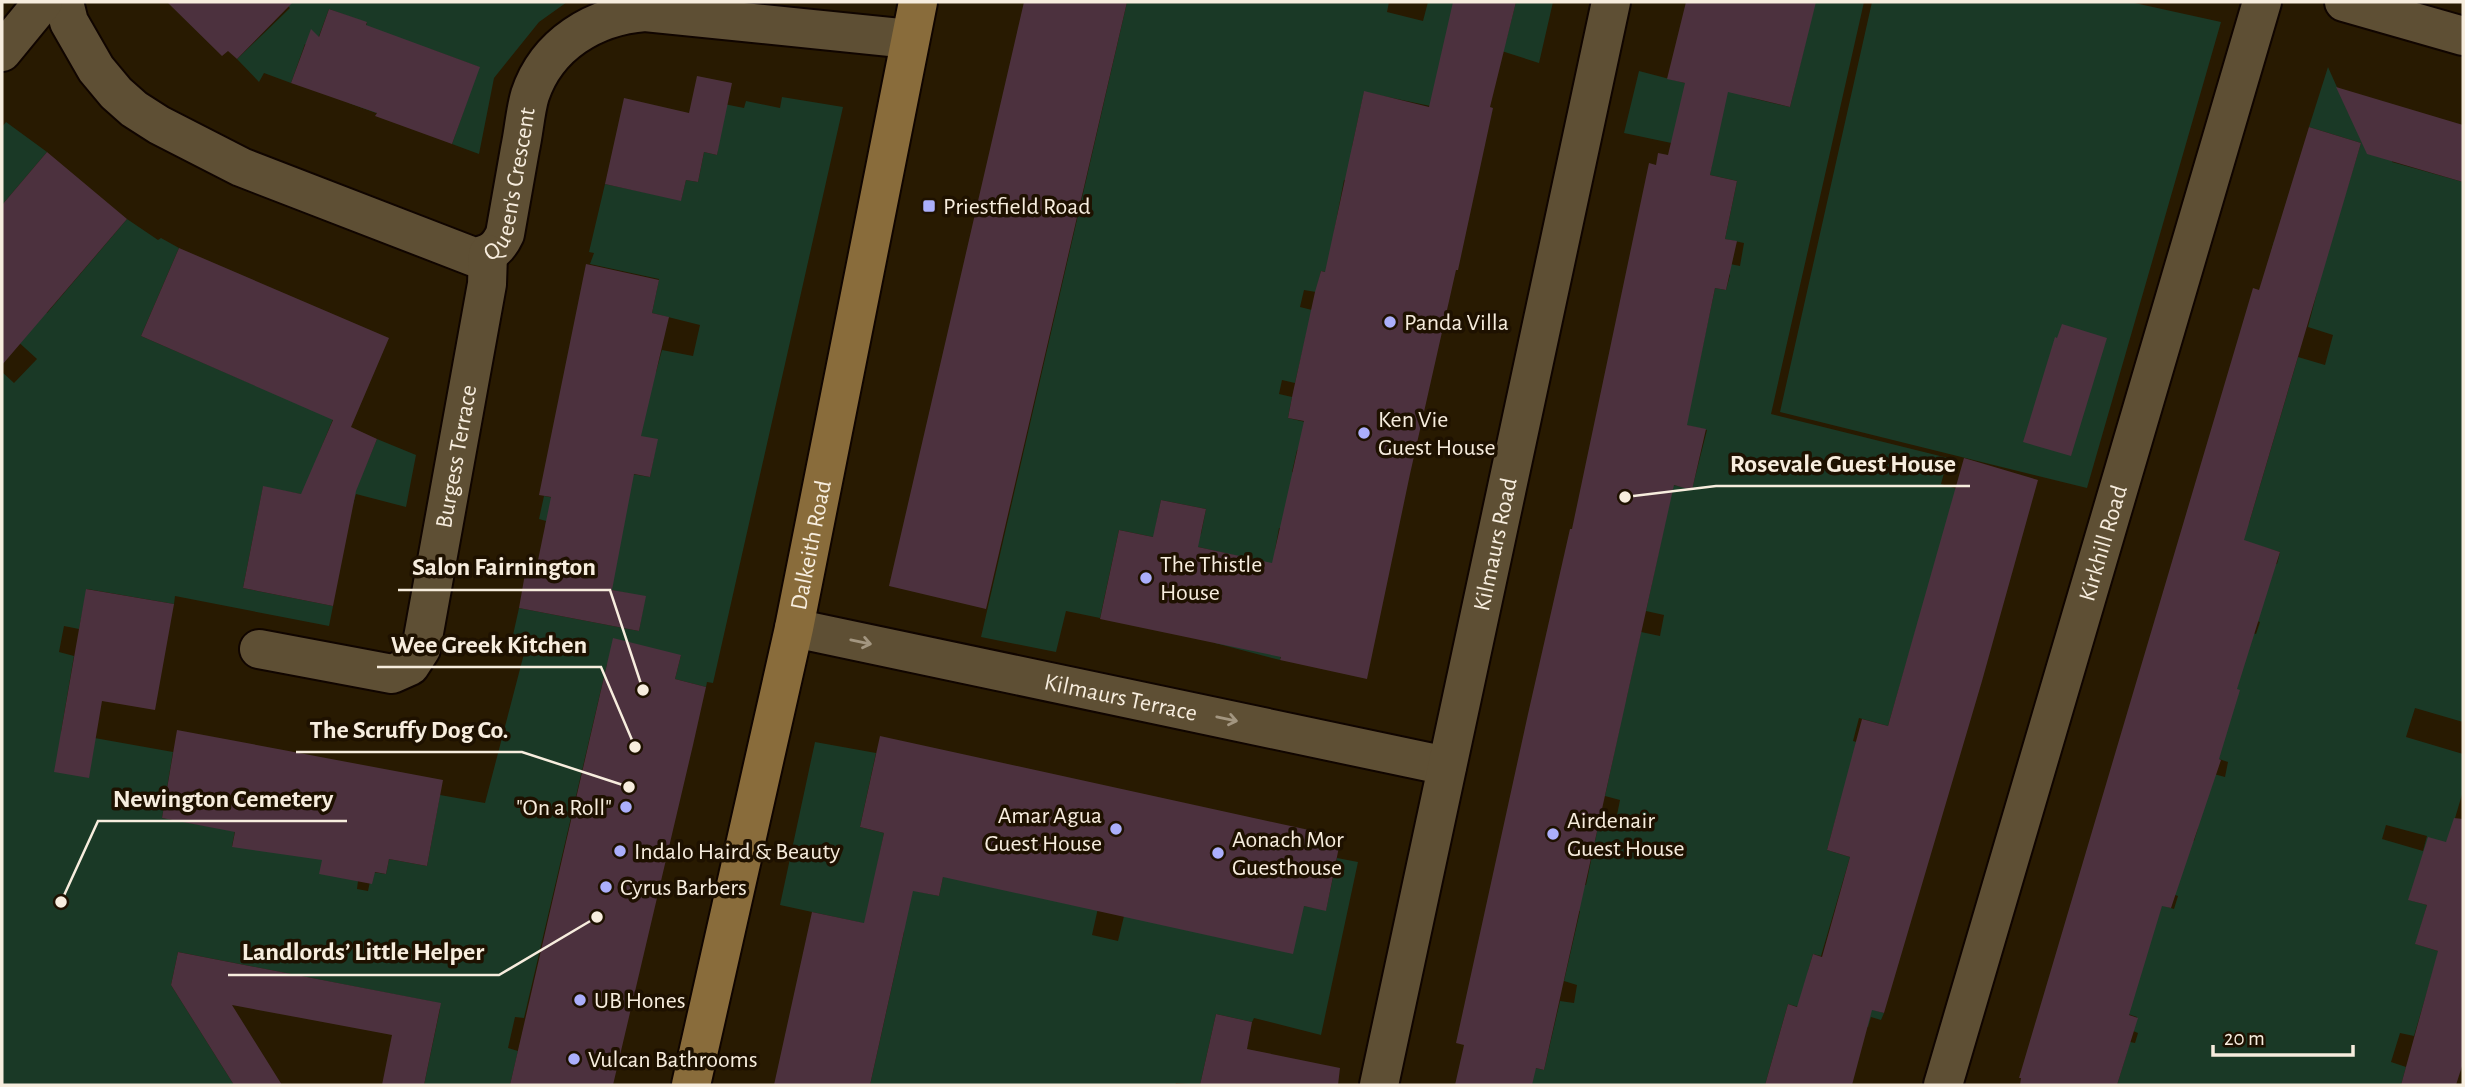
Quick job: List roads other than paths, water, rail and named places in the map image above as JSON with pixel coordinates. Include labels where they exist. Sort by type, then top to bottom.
[{"type":"main road","name":"Dalkeith Road","points":[[691,1085],[794,628],[918,2]]},
{"type":"street","points":[[2,52],[43,2]]},
{"type":"street","name":"Queen's Crescent","points":[[64,2],[69,22],[96,69],[116,93],[159,125],[241,167],[474,257],[488,254],[499,246],[505,234],[530,96],[540,73],[568,41],[595,23],[610,17],[645,12],[910,38]]},
{"type":"street","name":"Kilmaurs Road","points":[[1379,1085],[1611,2]]},
{"type":"street","name":"Kirkhill Road","points":[[1943,1085],[2262,2]]},
{"type":"street","points":[[2344,2],[2463,36]]},
{"type":"street","name":"Burgess Terrace","points":[[259,649],[374,673],[392,674],[410,666],[421,649],[485,298],[488,254]]},
{"type":"street","name":"Kilmaurs Terrace","points":[[794,628],[1447,766]]},
{"type":"place","name":"Priestfield Road","points":[[929,206]]},
{"type":"place","name":"Panda Villa","points":[[1390,322]]},
{"type":"place","name":"Ken Vie Guest House","points":[[1364,433]]},
{"type":"place","name":"Rosevale Guest House","points":[[1625,497]]},
{"type":"place","name":"The Thistle House","points":[[1146,578]]},
{"type":"place","name":"Salon Fairnington","points":[[643,690]]},
{"type":"place","name":"Wee Greek Kitchen","points":[[635,747]]},
{"type":"place","name":"The Scruffy Dog Co.","points":[[629,787]]},
{"type":"place","name":"\"On a Roll\"","points":[[626,807]]},
{"type":"place","name":"Amar Agua Guest House","points":[[1116,829]]},
{"type":"place","name":"Airdenair Guest House","points":[[1553,834]]},
{"type":"place","name":"Indalo Haird & Beauty","points":[[620,851]]},
{"type":"place","name":"Aonach Mor Guesthouse","points":[[1218,853]]},
{"type":"place","name":"Cyrus Barbers","points":[[606,887]]},
{"type":"place","name":"Newington Cemetery","points":[[61,902]]},
{"type":"place","name":"Landlords’ Little Helper","points":[[597,917]]},
{"type":"place","name":"UB Hones","points":[[580,1000]]},
{"type":"place","name":"Vulcan Bathrooms","points":[[574,1059]]}]
